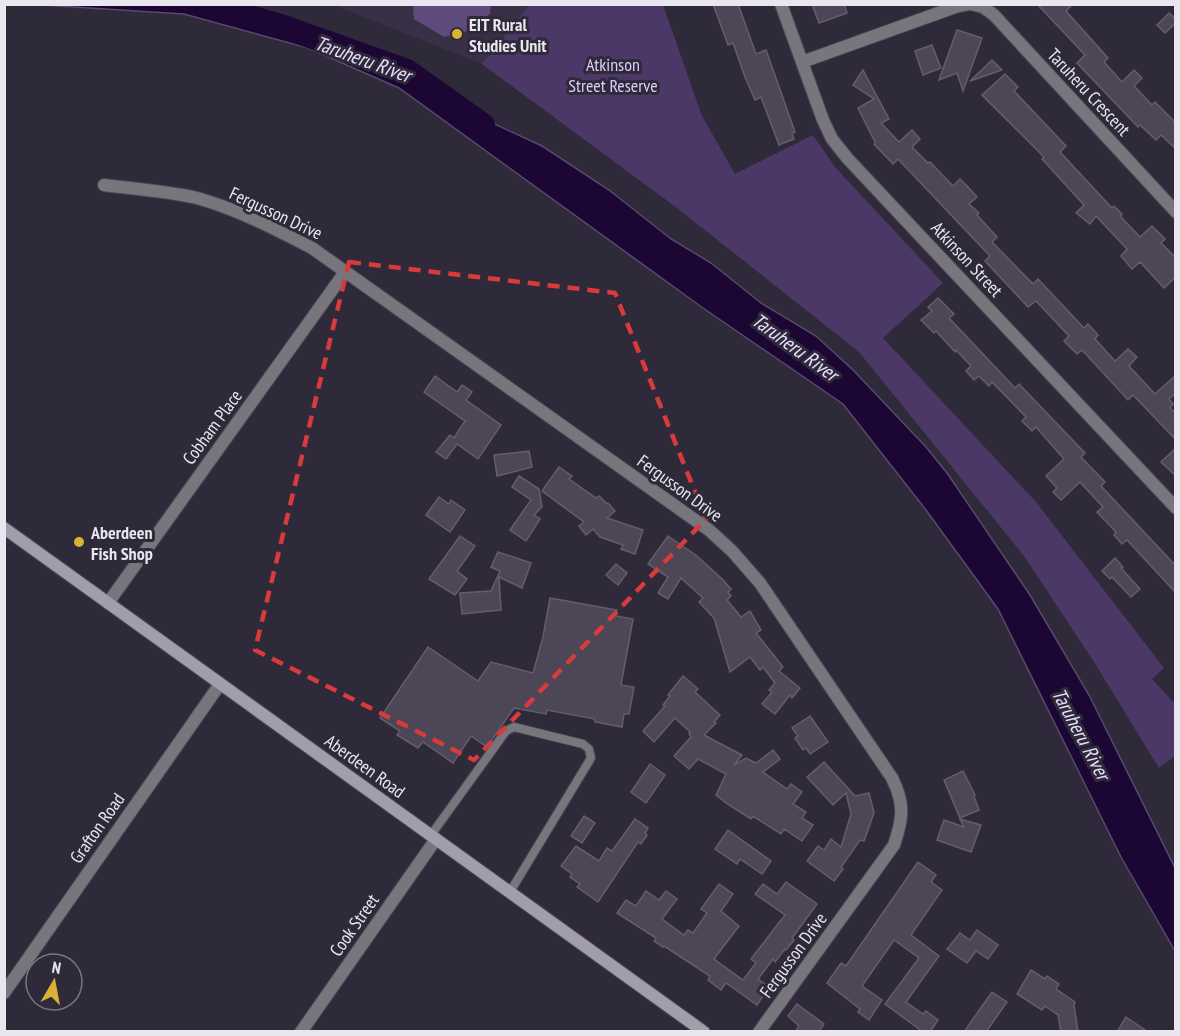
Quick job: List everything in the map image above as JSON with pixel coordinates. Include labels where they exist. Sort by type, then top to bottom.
[{"type":"street","name":"Atkinson Street","points":[[781,4],[832,139],[848,159],[1176,508]]},
{"type":"street","name":"Taruheru Crescent","points":[[802,62],[958,6],[969,4],[982,7],[994,15],[1176,212]]},
{"type":"street","name":"Fergusson Drive","points":[[104,185],[195,198],[232,210],[272,227],[312,248],[709,530],[732,551],[760,583],[892,778],[900,793],[903,808],[901,827],[894,845],[759,1032]]},
{"type":"street","name":"Cobham Place","points":[[108,603],[345,272]]},
{"type":"street","name":"Aberdeen Road","points":[[4,528],[704,1032]]},
{"type":"street","name":"Grafton Road","points":[[4,993],[220,684]]},
{"type":"street","name":"Cook Street","points":[[301,1032],[434,837]]},
{"type":"lane","points":[[434,837],[506,731],[514,727],[583,744],[589,749],[591,758],[510,892]]},
{"type":"highlighted area","points":[[349,262],[615,293],[706,519],[474,760],[255,650]]},
{"type":"shaded area","points":[[413,4],[491,5],[490,14],[465,32],[444,37],[414,19]]},
{"type":"shaded area","name":"EIT Rural Studies Unit","points":[[334,5],[529,5],[482,64]]},
{"type":"green space","name":"Atkinson Street Reserve","points":[[529,5],[663,5],[702,116],[735,174],[813,135],[835,167],[943,283],[883,338],[1036,502],[1164,668],[1152,679],[1175,704],[1175,756],[1159,768],[1094,662],[1024,556],[859,352],[677,208],[482,64]]},
{"type":"water","points":[[42,5],[237,5],[542,146],[609,190],[671,239],[711,263],[761,303],[816,336],[854,371],[926,447],[947,473],[1030,595],[1089,695],[1175,868],[1175,951],[1121,857],[998,609],[926,510],[843,404],[703,308],[399,88],[308,48],[184,14]]},
{"type":"building","points":[[713,4],[738,4],[756,54],[766,50],[795,132],[792,133],[794,139],[779,145],[761,97],[755,100],[733,43],[728,45]]},
{"type":"building","points":[[812,4],[844,4],[847,13],[819,23]]},
{"type":"building","points":[[1037,4],[1073,4],[1066,11],[1108,58],[1104,62],[1122,82],[1134,70],[1142,78],[1134,86],[1152,105],[1155,102],[1176,123],[1176,149],[1161,135],[1156,140],[1140,125],[1138,127],[1077,63],[1085,55]]},
{"type":"building","points":[[1169,13],[1176,19],[1176,23],[1165,33],[1157,25]]},
{"type":"building","points":[[957,30],[982,38],[963,91],[957,73],[939,80]]},
{"type":"building","points":[[932,45],[941,68],[923,75],[915,51]]},
{"type":"building","points":[[992,60],[1002,70],[970,81]]},
{"type":"building","points":[[863,70],[889,119],[881,123],[899,142],[912,130],[920,139],[912,147],[953,186],[960,179],[968,187],[977,197],[969,204],[979,213],[977,215],[997,237],[992,242],[1033,284],[1038,279],[1084,328],[1088,324],[1098,335],[1095,339],[1115,361],[1128,349],[1137,357],[1129,366],[1155,394],[1176,375],[1176,393],[1169,399],[1173,404],[1170,408],[1176,414],[1176,440],[1133,395],[1128,400],[1082,350],[1077,354],[1064,341],[1069,336],[1036,301],[1028,307],[985,261],[990,256],[898,159],[893,164],[874,144],[858,108],[874,99],[853,85]]},
{"type":"building","points":[[1005,74],[1018,87],[1014,91],[1066,146],[1060,152],[1112,208],[1114,206],[1122,214],[1120,216],[1140,237],[1152,226],[1165,239],[1161,243],[1176,258],[1176,277],[1164,288],[1140,262],[1132,269],[1121,256],[1127,249],[1096,216],[1090,224],[1076,213],[1084,205],[1042,159],[1044,157],[982,95]]},
{"type":"building","points":[[938,298],[954,314],[949,318],[1015,388],[1019,384],[1085,453],[1081,457],[1105,482],[1101,486],[1176,566],[1176,593],[1127,540],[1122,544],[1114,535],[1116,532],[1097,512],[1103,507],[1080,482],[1061,500],[1053,492],[1057,488],[1046,476],[1064,459],[1036,427],[1032,431],[1022,421],[1026,417],[992,382],[989,386],[979,376],[974,380],[966,371],[971,366],[936,331],[934,333],[921,320],[932,311],[928,307]]},
{"type":"building","points":[[435,376],[457,392],[462,385],[472,392],[466,400],[501,425],[478,459],[457,444],[446,459],[436,452],[450,435],[454,438],[465,421],[424,392]]},
{"type":"building","points":[[1176,448],[1176,476],[1161,462]]},
{"type":"building","points":[[529,451],[532,467],[497,476],[494,455]]},
{"type":"building","points":[[559,467],[572,476],[569,479],[596,498],[599,496],[608,503],[615,511],[607,518],[643,530],[635,554],[621,549],[623,545],[600,537],[593,529],[586,535],[579,526],[584,522],[542,491]]},
{"type":"building","points":[[519,476],[539,489],[542,507],[534,515],[540,519],[526,541],[510,530],[531,500],[512,487]]},
{"type":"building","points":[[439,497],[449,504],[451,500],[465,510],[450,532],[426,515]]},
{"type":"building","points":[[460,536],[475,546],[457,571],[467,579],[455,595],[429,579]]},
{"type":"building","points":[[668,536],[697,556],[731,589],[728,592],[731,596],[727,600],[741,617],[750,611],[761,630],[756,633],[783,667],[779,671],[800,688],[792,698],[790,695],[775,714],[762,704],[772,692],[769,690],[775,683],[763,667],[760,670],[750,657],[730,672],[714,618],[699,602],[703,598],[681,578],[668,599],[658,593],[668,577],[648,564]]},
{"type":"building","points":[[498,552],[531,563],[522,588],[499,577],[501,610],[462,614],[460,593],[491,591],[500,571],[491,567]]},
{"type":"building","points":[[1115,558],[1140,589],[1131,597],[1112,577],[1110,579],[1102,571]]},
{"type":"building","points":[[616,564],[627,573],[618,585],[606,575]]},
{"type":"building","points":[[550,598],[617,610],[616,616],[633,619],[621,685],[634,687],[629,714],[624,714],[622,727],[595,722],[595,719],[547,710],[546,714],[514,708],[487,747],[471,736],[453,763],[423,742],[418,748],[397,735],[400,731],[380,718],[428,647],[478,681],[491,662],[533,673]]},
{"type":"building","points":[[683,676],[698,689],[695,692],[720,715],[714,722],[716,723],[704,735],[742,755],[734,765],[746,758],[756,763],[773,750],[780,759],[763,772],[787,789],[791,784],[802,792],[793,804],[806,812],[802,818],[813,825],[802,841],[784,829],[781,834],[753,816],[751,819],[716,795],[726,774],[698,759],[689,769],[674,756],[691,737],[690,732],[675,718],[654,742],[643,731],[665,706],[663,705],[670,696],[668,695]]},
{"type":"building","points":[[810,716],[828,742],[810,754],[806,748],[803,750],[792,728]]},
{"type":"building","points":[[824,762],[855,796],[869,793],[874,813],[864,841],[860,840],[834,881],[807,861],[818,846],[824,850],[831,839],[841,847],[851,814],[846,793],[833,805],[807,777]]},
{"type":"building","points":[[650,764],[665,775],[646,803],[631,792]]},
{"type":"building","points":[[963,771],[975,795],[979,810],[960,818],[944,780]]},
{"type":"building","points":[[584,816],[595,823],[582,843],[571,836]]},
{"type":"building","points":[[635,819],[648,828],[645,833],[647,835],[641,844],[638,842],[598,902],[577,887],[580,884],[561,866],[576,846],[599,861],[607,848],[612,851]]},
{"type":"building","points":[[960,819],[981,825],[971,852],[937,840],[944,820],[964,827]]},
{"type":"building","points":[[728,830],[771,861],[762,874],[740,859],[737,864],[715,849]]},
{"type":"building","points":[[918,862],[936,875],[931,882],[942,890],[911,935],[939,956],[906,1002],[923,1014],[926,1011],[938,1020],[930,1032],[923,1032],[885,1004],[919,958],[894,940],[862,986],[882,1000],[869,1020],[858,1012],[860,1009],[827,983],[841,963],[846,966]]},
{"type":"building","points":[[786,882],[817,904],[792,938],[794,940],[775,962],[773,959],[758,979],[769,987],[757,1005],[726,983],[721,990],[708,980],[710,976],[654,941],[656,938],[617,913],[626,900],[636,906],[646,891],[659,900],[666,891],[677,899],[662,919],[684,935],[688,930],[693,933],[707,913],[701,909],[719,884],[733,894],[721,911],[739,926],[714,959],[743,980],[756,963],[751,959],[785,915],[755,894],[763,884],[777,894]]},
{"type":"building","points":[[977,930],[998,945],[988,959],[976,951],[967,963],[947,949],[960,933],[970,940]]},
{"type":"building","points":[[1031,970],[1059,984],[1056,989],[1075,1002],[1078,1032],[1061,1032],[1058,1015],[1045,1006],[1042,1010],[1017,994]]},
{"type":"building","points":[[992,992],[1007,1002],[986,1032],[964,1032]]},
{"type":"building","points":[[797,1004],[824,1024],[819,1032],[795,1032],[799,1026],[788,1016]]},
{"type":"building","points":[[1126,1017],[1148,1032],[1117,1032]]},
{"type":"waterway","name":"Taruheru River","points":[[205,4],[284,27],[407,71],[483,125]]},
{"type":"place","name":"EIT Rural Studies Unit","points":[[457,34]]},
{"type":"place","name":"Aberdeen Fish Shop","points":[[79,542]]}]
